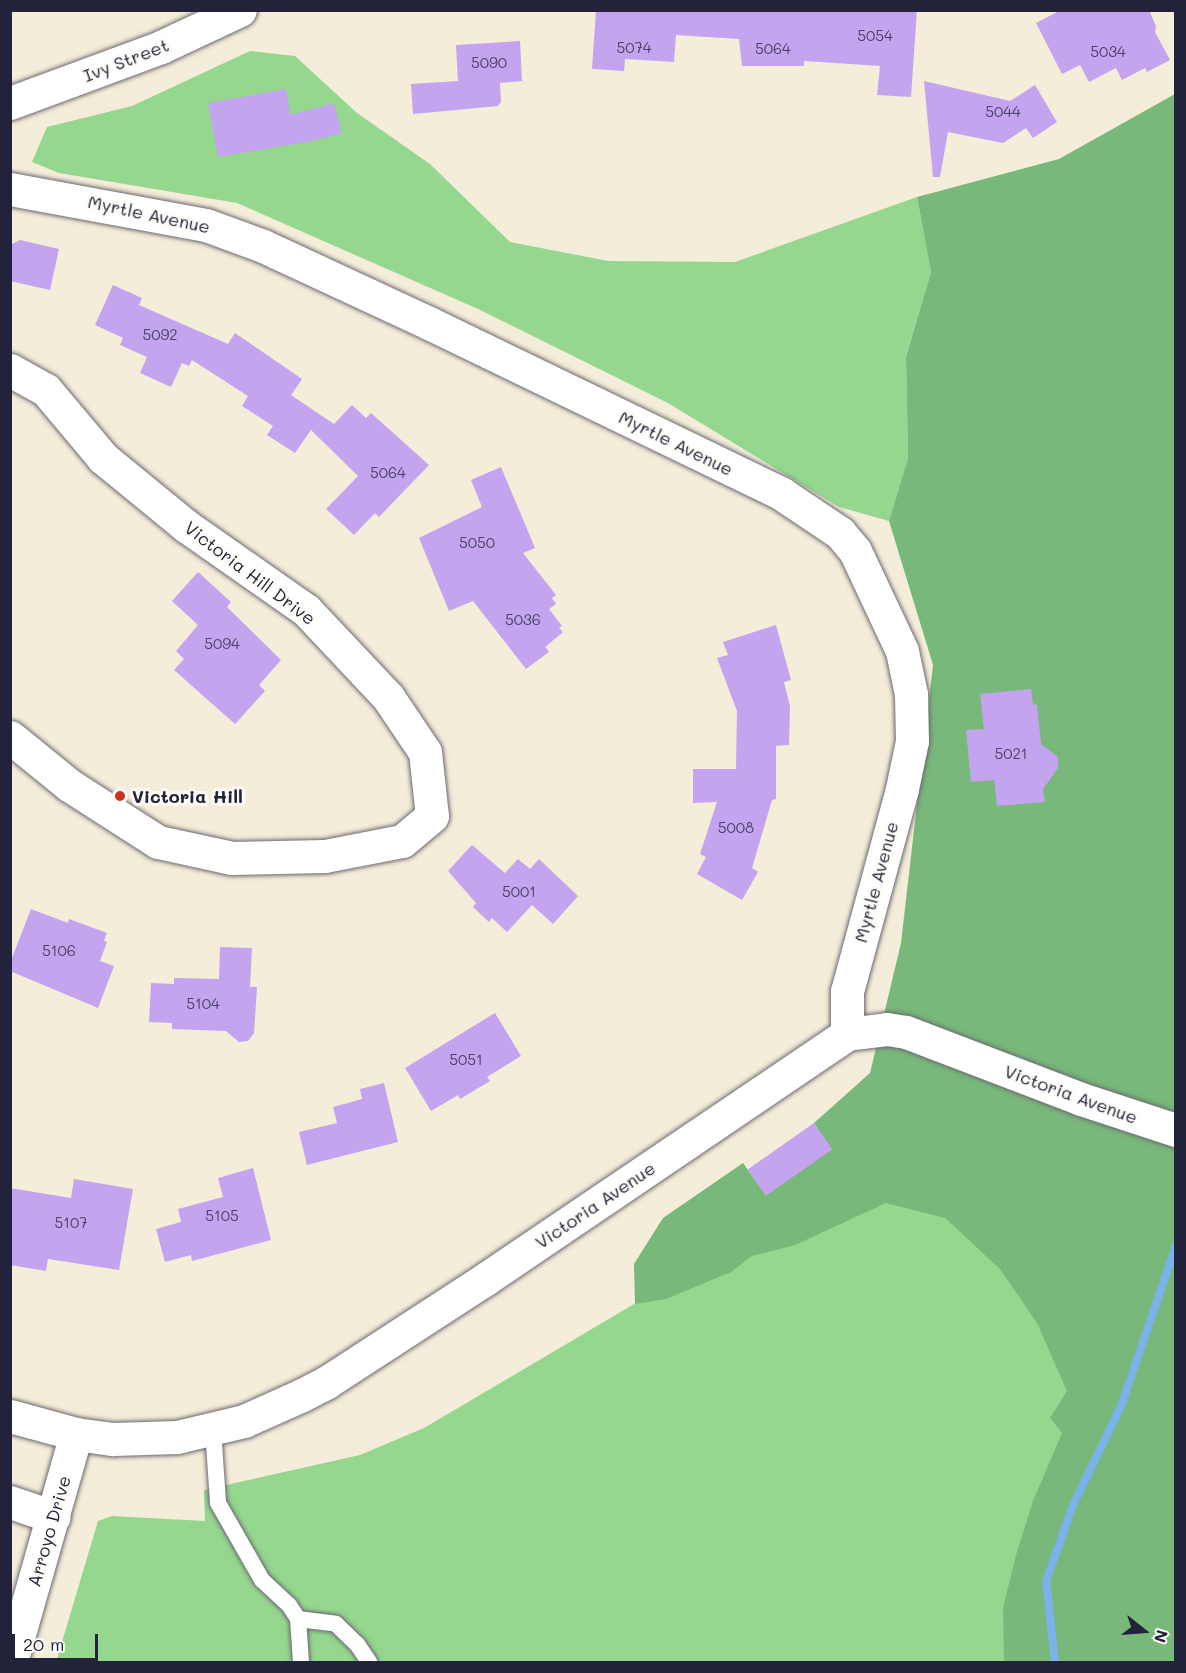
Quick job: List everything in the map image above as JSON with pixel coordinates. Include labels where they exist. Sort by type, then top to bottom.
[{"type":"street","name":"Ivy Street","points":[[15,106],[161,47],[240,10]]},
{"type":"street","name":"Myrtle Avenue","points":[[12,188],[206,225],[263,246],[429,322],[782,494],[840,533],[855,551],[902,651],[911,694],[912,729],[902,789],[848,991],[847,1034]]},
{"type":"street","name":"Victoria Hill Drive","points":[[10,370],[46,390],[103,458],[158,503],[315,619],[387,697],[425,752],[432,816],[402,841],[325,856],[232,858],[158,842],[69,784],[10,737]]},
{"type":"street","name":"Victoria Avenue","points":[[10,1416],[76,1434],[141,1439],[177,1437],[260,1415],[327,1382],[484,1280],[847,1034],[868,1030],[906,1032],[1081,1099],[1176,1130]]},
{"type":"street","name":"Arroyo Drive","points":[[11,1662],[76,1434]]},
{"type":"street","points":[[10,1502],[54,1517]]},
{"type":"lane","points":[[213,1429],[218,1503],[262,1580],[289,1605],[298,1618],[301,1662]]},
{"type":"lane","points":[[298,1618],[336,1624],[357,1644],[369,1662]]},
{"type":"green space","points":[[250,51],[295,56],[357,113],[430,164],[510,242],[608,261],[735,262],[917,197],[931,272],[906,355],[908,458],[889,521],[839,507],[668,403],[478,309],[237,203],[59,173],[32,162],[47,127],[132,106]]},
{"type":"green space","points":[[1175,94],[1175,1662],[1004,1662],[1003,1608],[1033,1501],[1062,1433],[1050,1418],[1067,1391],[1037,1323],[1000,1269],[945,1218],[886,1203],[795,1245],[752,1256],[731,1272],[666,1299],[635,1304],[634,1264],[663,1218],[743,1163],[765,1194],[831,1149],[814,1123],[870,1073],[901,943],[933,665],[889,521],[908,458],[906,356],[931,272],[917,197],[1059,159]]},
{"type":"green space","points":[[956,1114],[1175,1167],[1087,1662],[56,1662],[98,1521],[112,1516],[205,1521],[204,1490],[360,1455],[424,1428]]},
{"type":"building","points":[[596,10],[917,10],[911,97],[877,95],[880,66],[804,61],[804,66],[742,66],[739,39],[676,35],[674,62],[625,59],[624,71],[592,69]]},
{"type":"building","points":[[1061,10],[1149,10],[1156,26],[1155,32],[1170,60],[1147,72],[1145,68],[1122,80],[1116,68],[1089,82],[1080,65],[1062,74],[1036,23]]},
{"type":"building","points":[[520,41],[522,81],[500,83],[501,102],[498,106],[413,114],[411,84],[458,81],[456,45]]},
{"type":"building","points":[[924,81],[1010,101],[1035,85],[1057,122],[1033,138],[1026,128],[1003,143],[948,132],[940,177],[933,177]]},
{"type":"building","points":[[286,89],[290,115],[334,103],[342,133],[312,141],[218,157],[208,103]]},
{"type":"building","points":[[20,240],[59,249],[50,290],[10,281],[10,245]]},
{"type":"building","points":[[113,285],[142,298],[139,305],[228,344],[235,333],[302,379],[291,395],[334,424],[352,405],[366,418],[371,413],[429,465],[379,517],[375,513],[354,535],[326,509],[358,476],[311,430],[295,453],[267,435],[273,426],[242,406],[248,396],[192,360],[189,366],[182,363],[171,387],[140,373],[147,357],[120,345],[123,338],[95,325]]},
{"type":"building","points":[[501,467],[535,548],[523,553],[556,595],[552,598],[556,604],[549,609],[562,626],[559,628],[563,632],[545,647],[549,652],[526,669],[473,601],[449,611],[419,538],[482,507],[471,480]]},
{"type":"building","points":[[198,572],[231,602],[227,607],[281,660],[259,685],[265,691],[235,724],[174,670],[184,659],[176,651],[198,625],[172,601]]},
{"type":"building","points":[[776,625],[791,680],[784,682],[790,706],[789,745],[776,746],[776,799],[772,800],[752,868],[758,872],[742,900],[697,874],[706,857],[700,854],[717,802],[693,803],[693,769],[736,769],[737,711],[717,658],[728,655],[723,642]]},
{"type":"building","points":[[1031,689],[1033,705],[1037,704],[1041,744],[1058,757],[1058,768],[1043,789],[1045,802],[997,806],[994,780],[971,782],[966,730],[984,729],[980,694]]},
{"type":"building","points":[[472,845],[505,873],[518,859],[530,869],[539,859],[578,896],[553,924],[532,905],[507,932],[492,918],[489,922],[473,907],[476,903],[448,871]]},
{"type":"building","points":[[31,909],[68,923],[69,919],[107,933],[104,941],[107,942],[100,961],[114,966],[98,1008],[10,971],[10,963]]},
{"type":"building","points":[[220,947],[252,948],[250,987],[257,987],[254,1033],[248,1041],[239,1042],[226,1031],[172,1029],[172,1023],[149,1022],[151,983],[174,984],[174,978],[219,979]]},
{"type":"building","points":[[495,1013],[521,1056],[487,1077],[490,1081],[460,1099],[458,1095],[431,1111],[405,1068]]},
{"type":"building","points":[[384,1083],[398,1142],[307,1165],[299,1132],[337,1123],[333,1107],[362,1099],[360,1089]]},
{"type":"building","points":[[814,1123],[832,1149],[766,1196],[748,1169]]},
{"type":"building","points":[[253,1168],[271,1240],[192,1261],[191,1255],[165,1262],[156,1229],[181,1222],[178,1209],[223,1197],[218,1178]]},
{"type":"building","points":[[74,1179],[133,1189],[119,1270],[48,1259],[46,1271],[10,1265],[10,1188],[71,1198]]},
{"type":"waterway","points":[[1055,1662],[1046,1581],[1073,1505],[1121,1406],[1176,1245]]},
{"type":"place","name":"Victoria Hill","points":[[120,796]]}]
